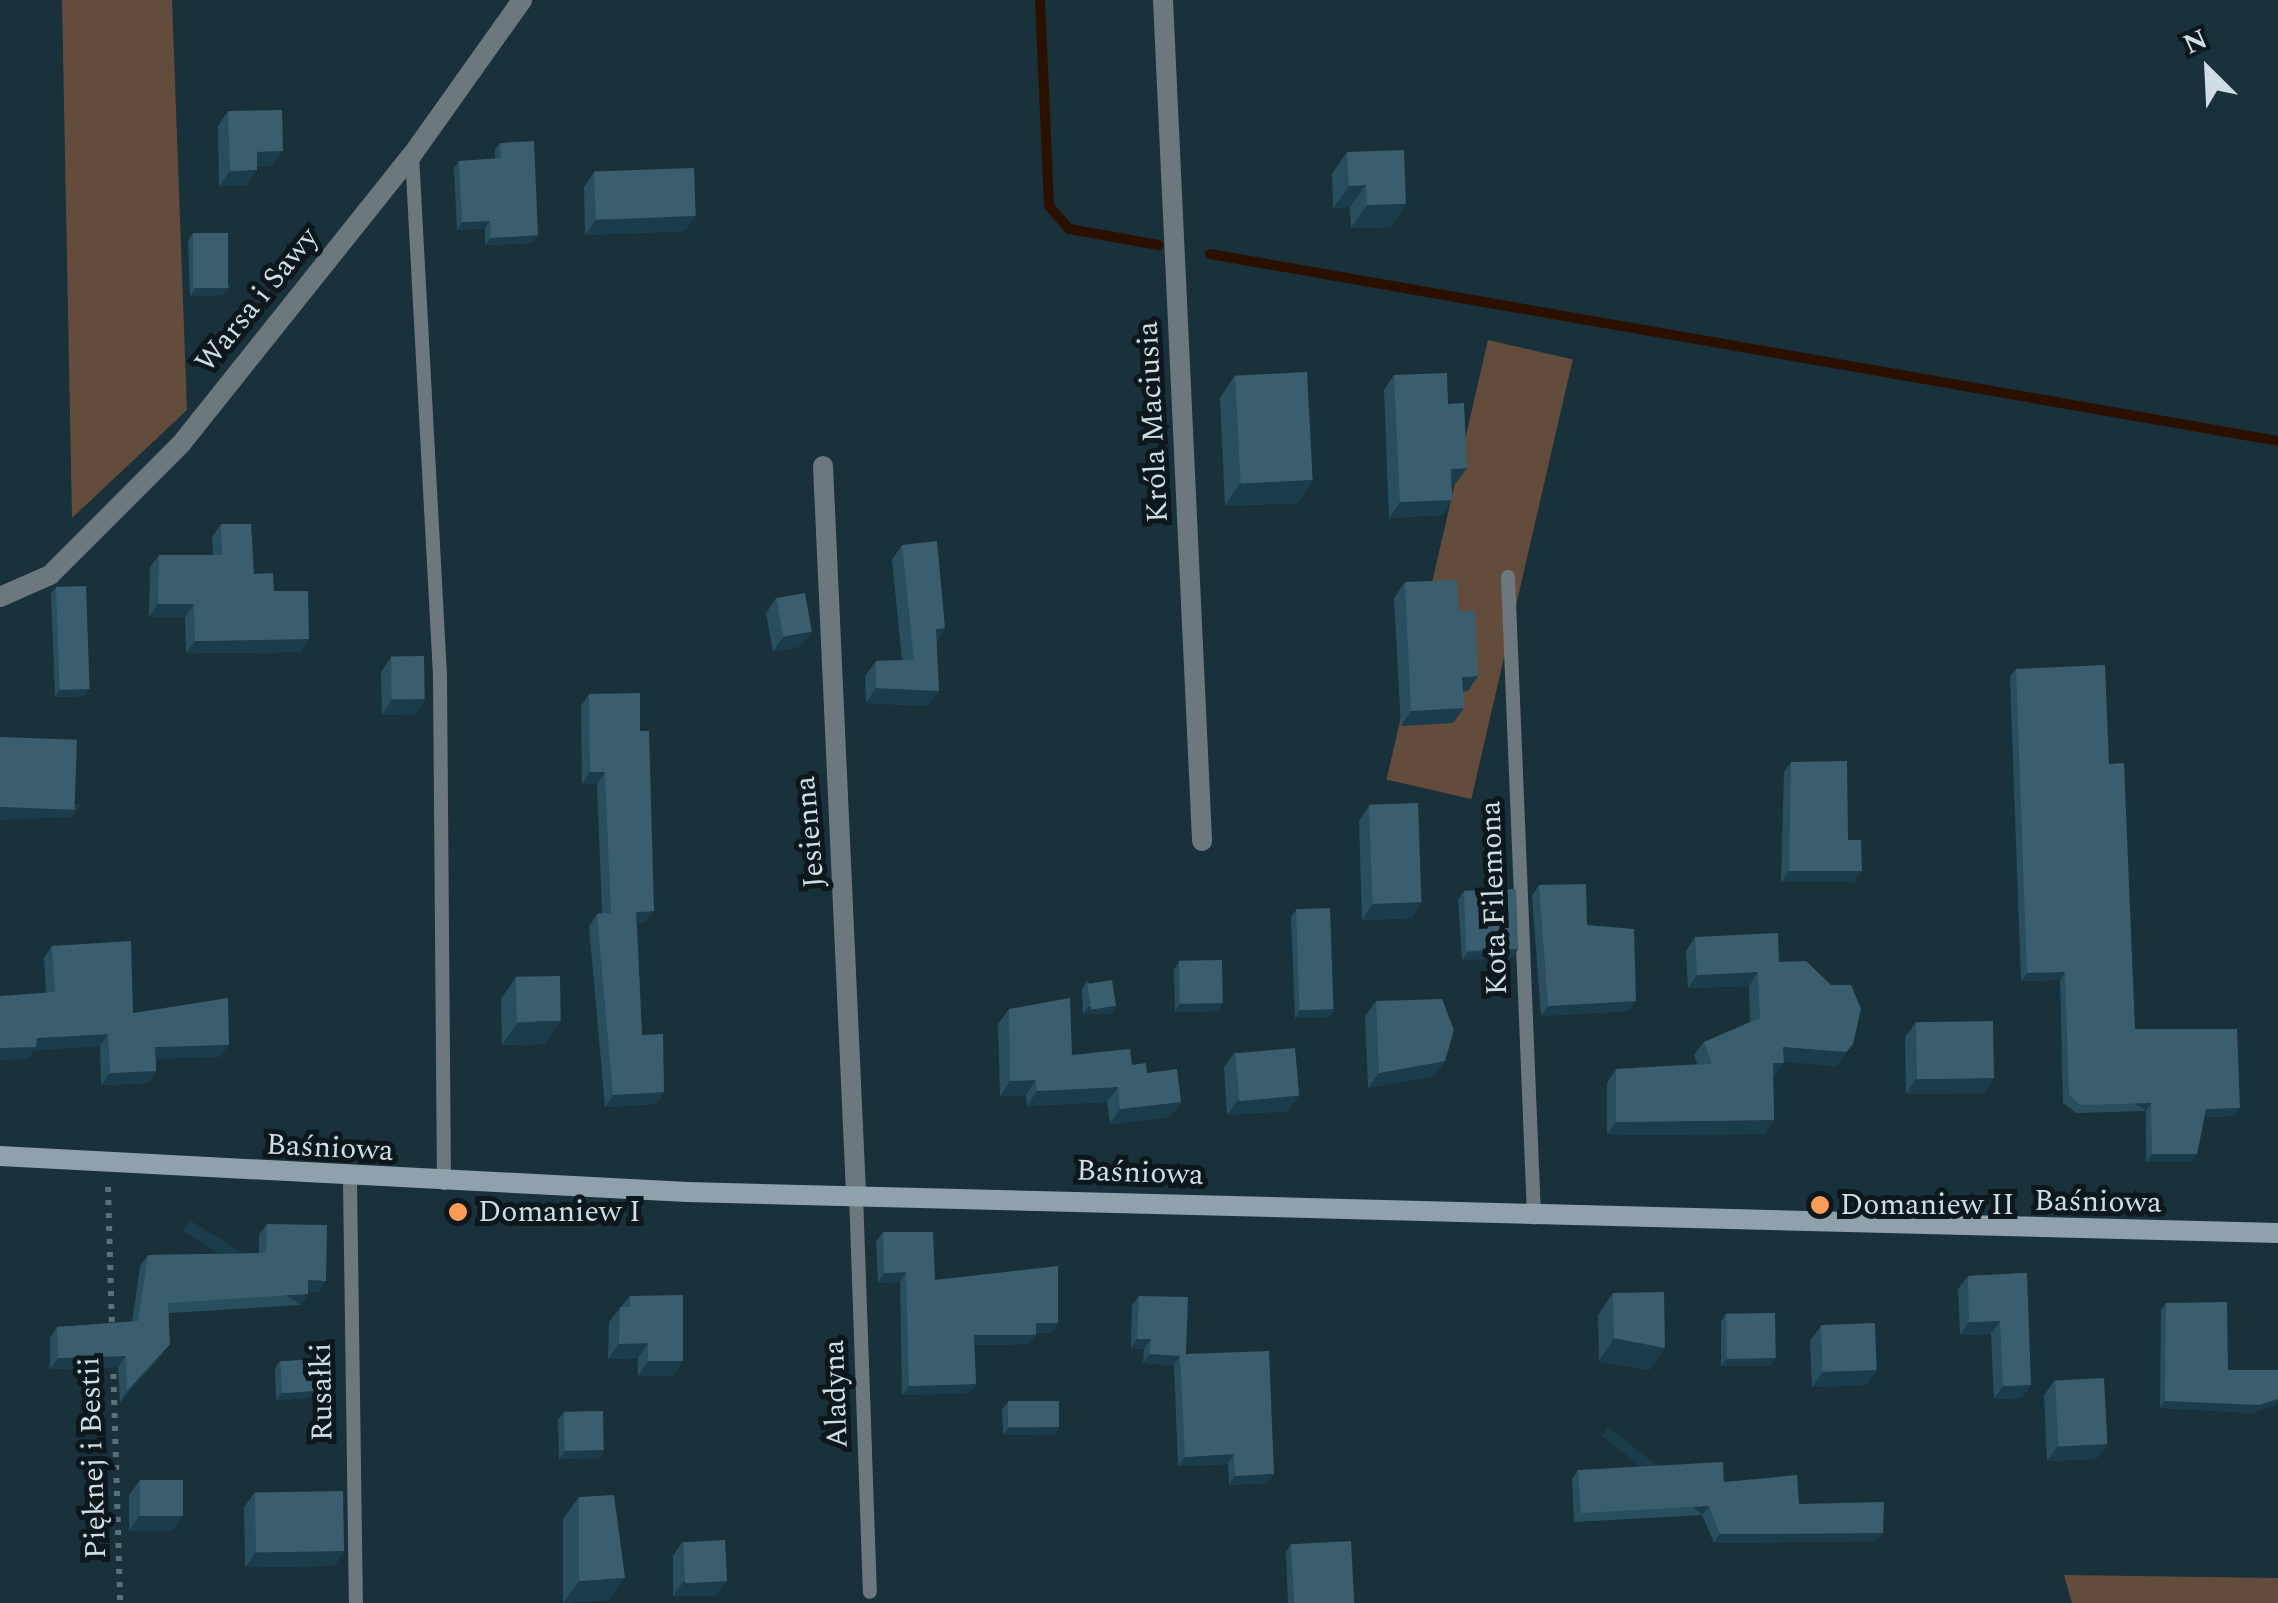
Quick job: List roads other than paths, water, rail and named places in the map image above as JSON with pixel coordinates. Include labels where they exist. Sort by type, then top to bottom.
[{"type":"main road","name":"Baśniowa","points":[[0,1156],[350,1180],[1534,1217],[2278,1233]]},
{"type":"street","name":"Warsa i Sawy","points":[[0,597],[50,575],[180,444],[412,155],[522,0]]},
{"type":"street","name":"Króla Maciusia","points":[[1164,0],[1202,840]]},
{"type":"street","name":"Jesienna","points":[[823,466],[856,1194]]},
{"type":"lane","points":[[412,155],[440,676],[444,1183]]},
{"type":"lane","name":"Kota Filemona","points":[[1508,577],[1534,1217]]},
{"type":"lane","name":"Rusałki","points":[[350,1180],[356,1603]]},
{"type":"lane","name":"Aladyna","points":[[856,1194],[870,1592]]},
{"type":"waterway","points":[[1040,0],[1049,206],[1069,229],[1159,245]]},
{"type":"waterway","points":[[1210,254],[2278,441]]},
{"type":"place","name":"Domaniew II","points":[[1820,1205]]},
{"type":"place","name":"Domaniew I","points":[[458,1212]]}]
